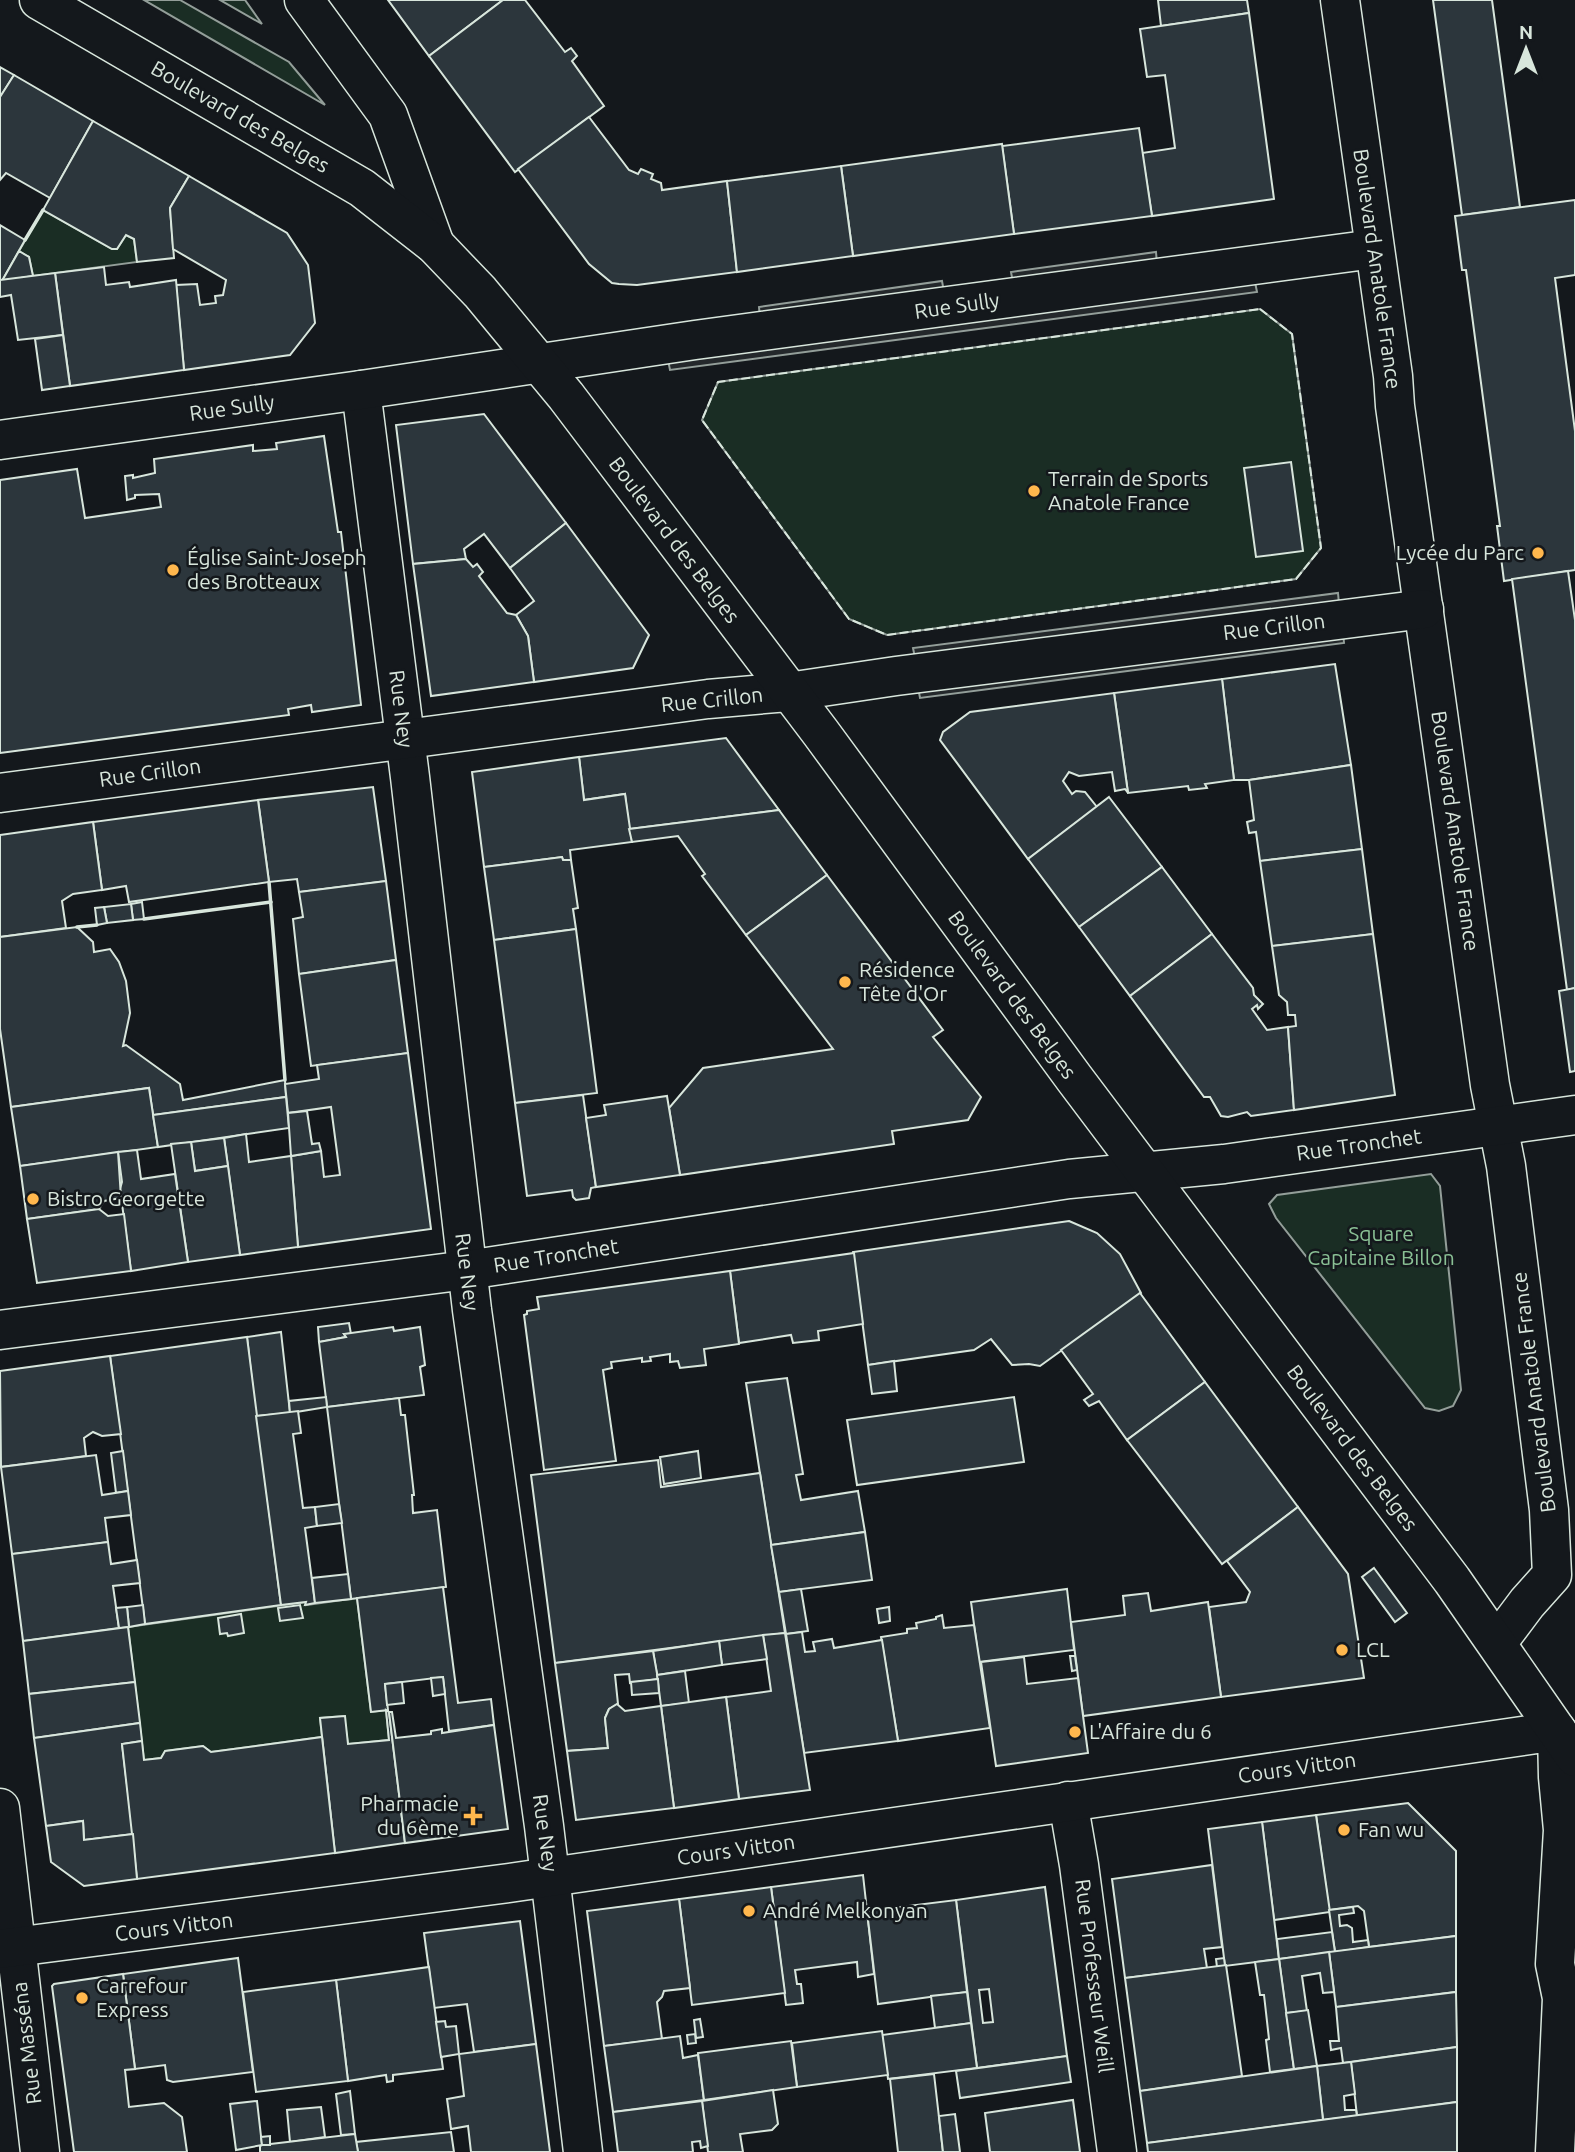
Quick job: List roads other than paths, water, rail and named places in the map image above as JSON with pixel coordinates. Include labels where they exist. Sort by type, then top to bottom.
[{"type":"street","name":"Boulevard des Belges","points":[[39,0],[362,188],[435,245],[480,292],[539,363],[821,733],[1143,1171],[1569,1739]]},
{"type":"street","name":"Boulevard des Belges","points":[[304,0],[388,115],[435,245]]},
{"type":"street","name":"Boulevard Anatole France","points":[[1340,0],[1490,1085],[1499,1125],[1549,1510],[1552,1575],[1497,1643]]},
{"type":"street","name":"Rue Sully","points":[[0,440],[1374,249]]},
{"type":"street","name":"Rue Ney","points":[[361,390],[467,1270],[551,1877],[583,2152]]},
{"type":"street","name":"Rue Crillon","points":[[0,793],[708,699],[788,692],[1424,609]]},
{"type":"street","name":"Rue Tronchet","points":[[0,1330],[467,1270],[1069,1179],[1224,1164],[1575,1115]]},
{"type":"street","name":"Cours Vitton","points":[[8,1948],[551,1877],[1470,1744],[1569,1739]]},
{"type":"street","points":[[1555,2152],[1562,1998],[1555,1964],[1563,1830],[1558,1777],[1569,1739]]},
{"type":"street","name":"Rue Professeur Weill","points":[[1068,1801],[1117,2152]]},
{"type":"street","name":"Rue Masséna","points":[[0,1808],[8,1948],[40,2152]]},
{"type":"place","name":"Terrain de Sports Anatole France","points":[[1034,491]]},
{"type":"place","name":"Lycée du Parc","points":[[1538,553]]},
{"type":"place","name":"Église Saint-Joseph des Brotteaux","points":[[173,570]]},
{"type":"place","name":"Résidence Tête d'Or","points":[[845,982]]},
{"type":"place","name":"Bistro Georgette","points":[[33,1199]]},
{"type":"place","name":"LCL","points":[[1342,1650]]},
{"type":"place","name":"L'Affaire du 6","points":[[1075,1732]]},
{"type":"place","name":"Pharmacie du 6ème","points":[[473,1816]]},
{"type":"place","name":"Fan wu","points":[[1344,1830]]},
{"type":"place","name":"André Melkonyan","points":[[749,1911]]},
{"type":"place","name":"Carrefour Express","points":[[82,1998]]},
{"type":"park label","name":"Square Capitaine Billon","points":[[1381,1246]]}]
